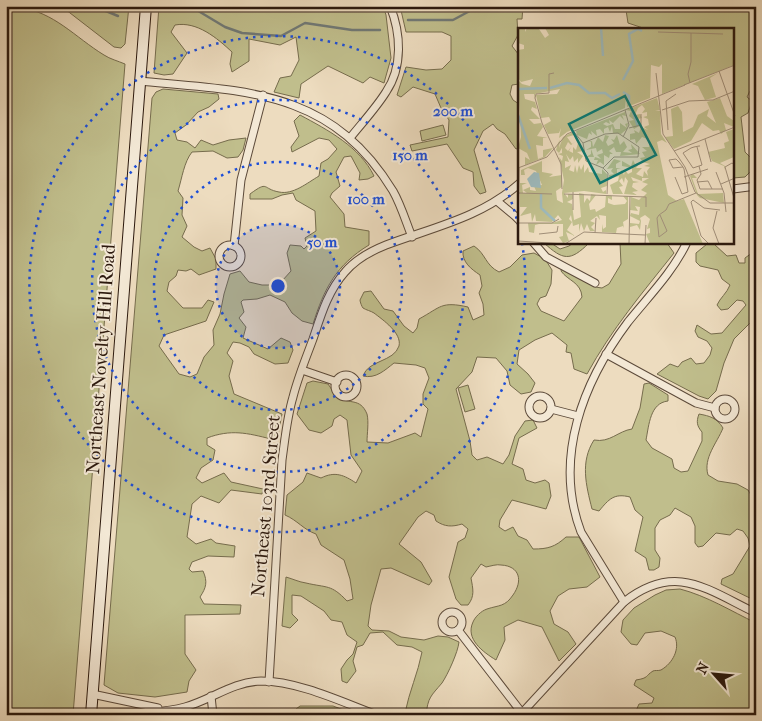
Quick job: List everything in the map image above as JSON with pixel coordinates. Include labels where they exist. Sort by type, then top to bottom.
[{"type":"main road","name":"Northeast Novelty Hill Road","points":[[91,714],[146,6]]},
{"type":"street","points":[[350,138],[387,92],[394,75],[399,48],[397,27],[390,6]]},
{"type":"street","points":[[139,81],[238,90],[288,102],[315,115],[350,138],[372,161],[394,192],[412,236]]},
{"type":"street","points":[[234,246],[241,180],[263,95]]},
{"type":"street","name":"Northeast 103rd Street","points":[[269,682],[282,460],[289,411],[326,300],[345,272],[368,254],[385,245],[452,223],[497,201],[518,185]]},
{"type":"street","points":[[734,190],[756,186]]},
{"type":"street","points":[[497,201],[518,218]]},
{"type":"street","points":[[535,244],[546,256],[595,283]]},
{"type":"street","points":[[624,602],[581,532],[576,519],[572,500],[570,457],[578,416],[595,374],[606,354],[675,262],[686,244]]},
{"type":"street","points":[[606,354],[696,403],[715,408]]},
{"type":"street","points":[[302,370],[337,382]]},
{"type":"street","points":[[551,410],[578,416]]},
{"type":"street","points":[[458,630],[521,714],[624,602],[641,590],[662,581],[681,581],[698,585],[756,613]]},
{"type":"street","points":[[91,714],[171,710],[188,706],[238,685],[260,681],[301,688],[377,715]]},
{"type":"street","points":[[92,694],[171,710]]},
{"type":"street","points":[[211,696],[213,715]]},
{"type":"shaded area","points":[[6,6],[20,6],[20,8],[43,14],[64,26],[104,55],[125,64],[73,715],[6,715]]},
{"type":"shaded area","points":[[61,6],[129,6],[125,44],[121,48],[114,47]]},
{"type":"shaded area","points":[[159,6],[383,6],[386,15],[391,58],[384,83],[370,77],[363,83],[328,66],[301,84],[299,98],[274,92],[280,78],[291,76],[299,60],[296,37],[280,45],[249,39],[249,61],[232,72],[230,64],[232,52],[220,41],[199,28],[183,24],[175,25],[171,32],[187,53],[173,74],[154,73]]},
{"type":"shaded area","points":[[400,6],[523,6],[522,19],[517,19],[518,35],[512,46],[518,54],[518,84],[512,85],[510,94],[513,100],[518,103],[518,148],[516,149],[505,134],[493,124],[483,131],[474,150],[486,192],[480,194],[474,186],[473,172],[463,168],[447,144],[412,151],[410,145],[448,137],[449,120],[435,94],[413,87],[401,97],[397,95],[406,67],[426,70],[442,69],[451,60],[451,36],[442,32],[406,32]]},
{"type":"shaded area","points":[[616,6],[756,6],[756,90],[750,91],[747,97],[752,101],[748,113],[741,117],[745,152],[754,161],[751,171],[745,177],[734,178],[734,28],[643,28],[628,23],[626,10]]},
{"type":"shaded area","points":[[163,89],[218,94],[219,99],[209,107],[198,112],[186,125],[175,133],[177,140],[187,142],[195,148],[201,140],[213,145],[229,140],[246,138],[243,150],[238,157],[227,158],[213,151],[192,152],[187,160],[178,191],[183,198],[182,215],[187,226],[182,237],[202,251],[210,248],[216,259],[216,269],[199,275],[191,269],[186,271],[178,270],[176,276],[169,282],[167,291],[183,308],[202,308],[208,300],[214,302],[206,321],[164,335],[159,346],[179,374],[190,377],[197,374],[204,357],[214,345],[213,330],[220,314],[230,274],[240,271],[249,282],[262,285],[271,285],[282,281],[291,271],[287,253],[290,245],[301,246],[304,249],[307,246],[305,238],[316,231],[315,211],[296,200],[293,193],[272,199],[250,199],[250,194],[263,186],[274,191],[289,192],[305,185],[319,176],[321,163],[328,159],[337,149],[329,140],[319,138],[292,152],[291,147],[299,136],[294,121],[300,115],[342,140],[360,156],[374,176],[359,180],[360,173],[351,156],[344,157],[336,172],[340,186],[330,197],[344,214],[345,227],[369,231],[369,245],[348,261],[333,279],[322,300],[313,324],[302,321],[292,313],[285,302],[270,295],[241,302],[244,312],[239,318],[246,327],[243,338],[268,349],[281,338],[290,342],[293,350],[288,363],[275,364],[254,354],[249,347],[240,343],[233,342],[227,353],[233,361],[229,376],[234,394],[282,414],[278,435],[271,439],[231,433],[207,438],[207,445],[215,450],[213,460],[201,468],[196,478],[202,483],[224,473],[231,482],[263,489],[262,494],[231,490],[219,503],[201,496],[192,504],[187,537],[196,544],[211,539],[216,543],[235,546],[234,557],[208,556],[192,562],[189,569],[192,572],[203,571],[206,585],[200,597],[204,604],[241,605],[240,614],[185,615],[185,654],[196,670],[189,681],[187,692],[155,697],[118,693],[104,685],[152,98],[156,92]]},
{"type":"shaded area","points":[[443,125],[446,135],[422,141],[420,131]]},
{"type":"shaded area","points":[[545,244],[552,244],[560,249],[572,244],[588,244],[571,256],[556,253]]},
{"type":"shaded area","points":[[620,244],[668,244],[674,253],[617,327],[587,374],[574,369],[571,353],[566,352],[567,345],[552,333],[535,340],[519,350],[517,364],[535,383],[531,392],[521,394],[510,385],[507,371],[496,358],[477,357],[472,372],[456,389],[472,455],[477,460],[487,457],[503,464],[509,455],[515,436],[525,421],[533,420],[537,428],[519,438],[512,464],[523,469],[526,480],[535,483],[545,480],[549,483],[551,496],[546,509],[512,500],[500,520],[499,527],[505,531],[513,527],[518,536],[527,540],[533,549],[551,547],[566,537],[579,537],[600,577],[587,587],[569,589],[558,596],[550,611],[554,624],[568,632],[576,644],[559,661],[542,627],[518,620],[504,627],[505,640],[496,660],[481,649],[471,634],[474,620],[483,611],[502,605],[510,599],[518,585],[518,575],[516,571],[507,566],[486,567],[481,564],[471,578],[472,599],[468,605],[461,605],[456,599],[449,577],[458,542],[465,538],[468,529],[462,524],[452,526],[442,524],[436,521],[434,515],[426,511],[418,517],[399,544],[421,562],[432,581],[429,585],[391,568],[381,569],[371,605],[368,626],[372,630],[389,631],[401,637],[424,640],[438,636],[448,637],[459,642],[455,657],[447,674],[431,697],[426,715],[409,715],[405,713],[422,652],[412,647],[397,645],[383,632],[370,633],[363,645],[357,647],[353,661],[356,671],[347,683],[342,681],[341,669],[353,654],[357,642],[347,635],[342,622],[331,620],[324,611],[301,596],[292,595],[292,614],[298,620],[290,628],[282,626],[286,577],[333,589],[347,601],[353,599],[350,579],[344,560],[321,545],[316,534],[285,515],[287,495],[303,482],[307,473],[321,478],[335,474],[356,483],[362,471],[351,455],[347,420],[340,415],[334,419],[332,426],[321,433],[309,430],[297,414],[307,383],[313,381],[328,384],[338,397],[346,401],[358,403],[364,409],[368,417],[367,442],[388,443],[415,433],[421,437],[428,409],[423,404],[423,394],[429,378],[425,368],[416,365],[394,363],[376,375],[363,376],[370,367],[392,355],[399,346],[398,336],[387,323],[374,313],[364,309],[360,300],[364,292],[371,291],[384,309],[393,311],[404,326],[413,333],[417,328],[419,319],[446,305],[468,307],[473,320],[484,315],[479,293],[482,286],[480,275],[470,268],[464,259],[463,251],[474,246],[491,266],[499,272],[510,267],[522,255],[534,253],[545,259],[552,270],[551,284],[546,296],[540,298],[537,304],[541,311],[564,321],[582,297],[577,285],[561,271],[562,267],[595,287],[602,288],[609,284],[621,264]]},
{"type":"shaded area","points":[[707,244],[714,244],[727,256],[736,255],[739,263],[745,263],[745,258],[756,250],[756,319],[734,339],[724,363],[716,391],[708,399],[657,374],[670,364],[678,367],[682,362],[691,358],[696,364],[704,363],[710,355],[712,348],[707,341],[698,337],[695,331],[697,325],[711,334],[722,333],[746,305],[743,301],[737,300],[728,309],[721,310],[717,305],[730,285],[722,279],[718,270],[700,266],[696,262],[696,253]]},
{"type":"shaded area","points":[[649,383],[668,395],[668,401],[657,406],[654,410],[646,440],[652,448],[672,459],[674,468],[681,472],[688,471],[702,441],[702,432],[698,424],[699,414],[713,418],[723,428],[707,463],[708,475],[718,481],[737,484],[748,490],[756,503],[756,601],[721,584],[722,579],[733,574],[750,546],[748,538],[743,531],[737,529],[730,535],[716,533],[703,546],[698,547],[695,543],[695,526],[691,517],[675,508],[670,515],[660,520],[655,528],[655,550],[660,558],[659,567],[649,570],[646,558],[635,551],[643,517],[635,510],[630,497],[620,496],[612,498],[599,511],[592,509],[586,474],[587,457],[590,448],[594,440],[605,440],[632,429],[640,408],[644,384]]},
{"type":"shaded area","points":[[468,385],[475,409],[465,412],[458,388]]},
{"type":"shaded area","points":[[680,589],[709,600],[756,623],[756,715],[631,715],[635,713],[639,704],[652,703],[654,698],[634,685],[636,680],[645,678],[653,671],[661,670],[669,664],[677,646],[675,637],[661,631],[645,633],[637,645],[631,644],[621,632],[623,620],[634,608],[655,595],[666,590]]},
{"type":"shaded area","points":[[300,706],[333,706],[349,712],[348,715],[298,715],[296,709]]},
{"type":"waterway","points":[[94,6],[118,16]]},
{"type":"waterway","points":[[190,6],[225,27],[242,33],[281,36],[305,23],[352,30],[380,30]]},
{"type":"waterway","points":[[408,20],[453,20],[479,6]]}]
